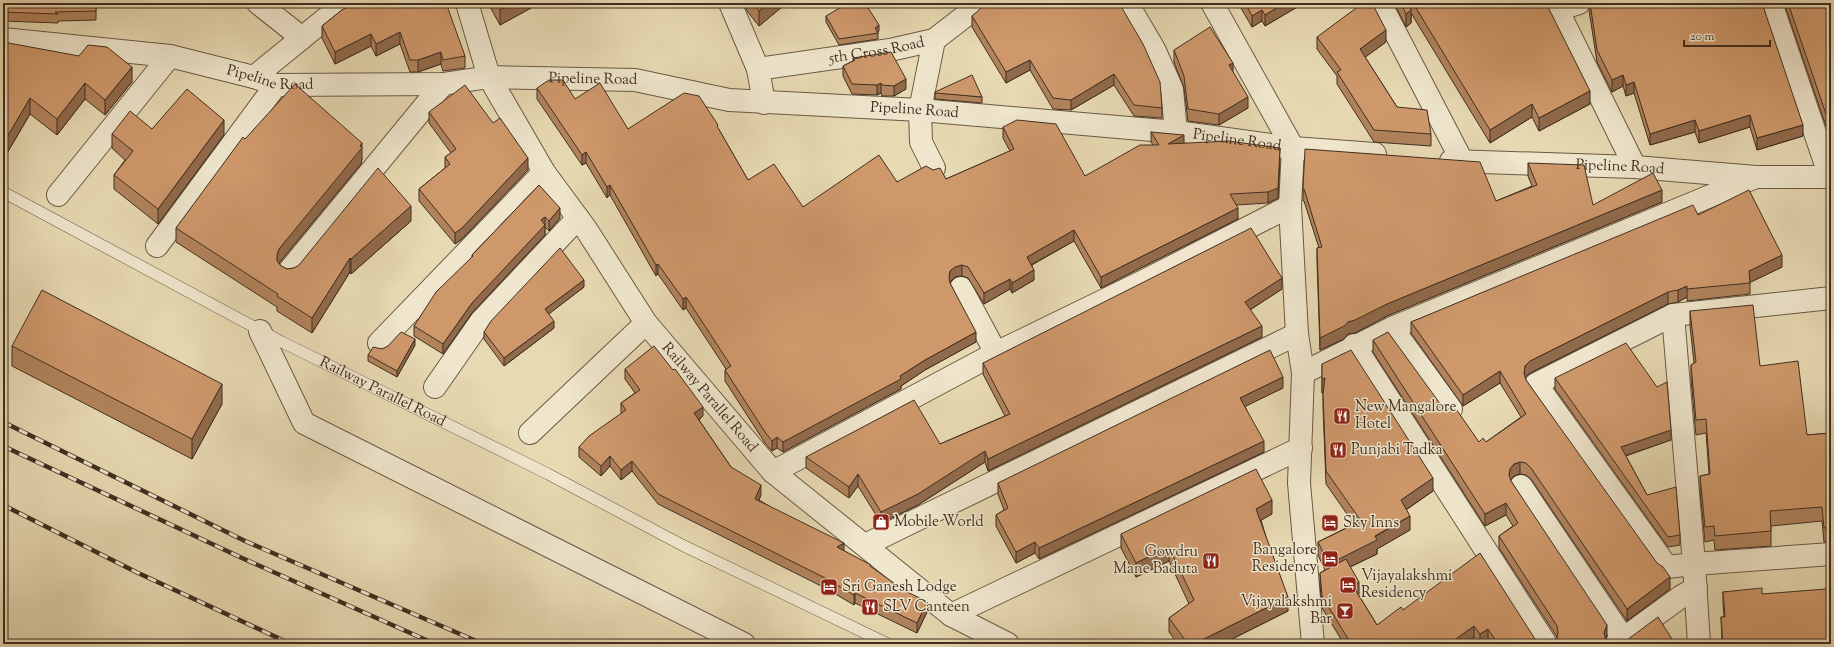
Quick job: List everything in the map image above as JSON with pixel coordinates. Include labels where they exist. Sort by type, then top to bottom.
[{"type":"street","points":[[258,3],[302,38]]},
{"type":"street","points":[[254,77],[345,3]]},
{"type":"street","name":"Railway Parallel Road","points":[[467,3],[489,76],[544,172],[578,218],[646,323],[773,472],[951,615],[1008,644]]},
{"type":"street","points":[[730,3],[758,69],[764,102]]},
{"type":"street","name":"5th Cross Road","points":[[758,69],[890,50],[934,40],[982,3]]},
{"type":"street","points":[[1127,3],[1154,49],[1172,89],[1176,132]]},
{"type":"street","points":[[1212,3],[1293,148],[1290,206],[1297,334],[1303,373],[1299,483],[1313,644]]},
{"type":"street","points":[[1380,3],[1462,162]]},
{"type":"street","points":[[1579,3],[1555,6],[1635,167]]},
{"type":"street","points":[[1771,3],[1830,177]]},
{"type":"street","name":"Pipeline Road","points":[[3,39],[170,56],[254,77],[276,85],[443,84],[489,76],[635,80],[729,100],[920,110],[1176,132],[1293,148],[1393,156]]},
{"type":"street","points":[[934,40],[920,110],[921,142],[934,168]]},
{"type":"street","points":[[58,195],[170,56]]},
{"type":"street","points":[[289,271],[443,84]]},
{"type":"street","points":[[156,246],[276,85]]},
{"type":"street","name":"Pipeline Road","points":[[1431,159],[1462,162],[1635,167],[1756,177],[1830,177]]},
{"type":"street","points":[[379,343],[544,172]]},
{"type":"street","points":[[1303,373],[1354,345],[1392,328],[1756,177]]},
{"type":"street","points":[[773,472],[996,353],[1144,281],[1290,206]]},
{"type":"street","points":[[435,387],[481,321],[578,218]]},
{"type":"street","points":[[960,288],[996,353]]},
{"type":"street","points":[[1831,298],[1673,315],[1536,384],[1668,567],[1831,554]]},
{"type":"street","points":[[1673,315],[1696,588],[1699,644]]},
{"type":"street","points":[[530,434],[646,323]]},
{"type":"street","points":[[1392,328],[1451,409]]},
{"type":"street","points":[[260,331],[304,423],[744,644]]},
{"type":"street","points":[[864,545],[1297,334]]},
{"type":"street","points":[[1354,345],[1546,644]]},
{"type":"street","points":[[951,615],[1301,448]]},
{"type":"street","points":[[1521,486],[1620,641],[1682,596],[1696,588]]},
{"type":"lane","name":"Railway Parallel Road","points":[[3,192],[260,331],[548,474],[682,545],[888,644]]},
{"type":"building","points":[[3,3],[96,3],[96,11],[55,12],[58,14],[3,12]]},
{"type":"building","points":[[356,3],[446,3],[465,56],[443,60],[441,52],[418,60],[410,60],[400,32],[376,44],[371,34],[335,52],[322,26],[342,10]]},
{"type":"building","points":[[496,3],[513,3],[500,10]]},
{"type":"building","points":[[753,3],[769,3],[759,11]]},
{"type":"building","points":[[848,3],[865,3],[879,25],[875,28],[878,33],[839,39],[826,16]]},
{"type":"building","points":[[987,3],[1119,3],[1143,44],[1160,82],[1162,108],[1134,105],[1114,74],[1071,100],[1053,98],[1030,60],[1006,72],[972,16]]},
{"type":"building","points":[[1245,3],[1285,3],[1265,15],[1262,10],[1252,16]]},
{"type":"building","points":[[1363,3],[1372,3],[1386,30],[1360,49],[1397,107],[1427,110],[1431,134],[1374,130],[1337,72],[1341,70],[1317,37]]},
{"type":"building","points":[[1401,3],[1410,3],[1411,10],[1406,14]]},
{"type":"building","points":[[1413,3],[1546,3],[1590,91],[1539,118],[1532,104],[1490,130]]},
{"type":"building","points":[[1590,3],[1762,3],[1803,125],[1757,138],[1750,115],[1699,131],[1695,120],[1650,134],[1634,82],[1626,85],[1623,75],[1612,80],[1597,50]]},
{"type":"building","points":[[1788,3],[1831,3],[1831,116],[1827,117]]},
{"type":"building","points":[[1210,27],[1233,63],[1229,65],[1248,97],[1219,114],[1188,109],[1184,76],[1174,50]]},
{"type":"building","points":[[3,42],[79,56],[88,45],[107,47],[132,67],[105,100],[85,83],[57,119],[30,98],[3,144]]},
{"type":"building","points":[[891,52],[906,79],[894,86],[882,85],[881,83],[877,85],[852,84],[843,66],[855,60],[853,58]]},
{"type":"building","points":[[972,75],[982,97],[935,93],[935,92]]},
{"type":"building","points":[[549,80],[563,80],[575,99],[600,83],[628,129],[684,93],[699,96],[718,125],[717,126],[748,180],[774,164],[803,207],[879,155],[897,182],[926,166],[933,170],[940,168],[946,179],[1014,149],[1003,127],[1017,120],[1056,124],[1085,176],[1140,145],[1159,145],[1151,132],[1184,135],[1168,144],[1228,141],[1280,148],[1278,188],[1268,192],[1230,194],[1238,208],[1101,277],[1074,230],[1027,257],[1034,270],[1012,283],[1010,279],[984,293],[968,267],[962,265],[955,267],[950,271],[950,283],[976,332],[925,360],[900,376],[901,379],[783,442],[777,437],[772,441],[725,370],[731,366],[686,297],[683,299],[658,264],[656,265],[610,185],[607,187],[586,152],[582,155],[537,88]]},
{"type":"building","points":[[295,84],[362,143],[360,146],[362,148],[279,249],[277,261],[281,266],[287,269],[294,268],[299,265],[378,168],[411,206],[351,259],[350,258],[312,318],[277,296],[278,294],[176,228],[243,137],[245,139]]},
{"type":"building","points":[[465,85],[493,123],[500,118],[528,158],[462,228],[455,233],[419,189],[450,164],[445,157],[456,149],[429,112]]},
{"type":"building","points":[[187,89],[224,120],[158,209],[114,175],[133,151],[112,134],[130,111],[152,129]]},
{"type":"building","points":[[1305,149],[1480,162],[1496,201],[1537,185],[1528,163],[1584,165],[1593,205],[1653,173],[1662,190],[1387,304],[1348,322],[1344,326],[1320,338],[1317,248],[1322,247],[1303,189]]},
{"type":"building","points":[[539,185],[560,208],[549,221],[545,217],[541,220],[545,225],[472,303],[443,344],[414,326],[436,292],[473,256],[472,255]]},
{"type":"building","points":[[1749,190],[1782,255],[1749,271],[1750,283],[1687,289],[1687,286],[1668,292],[1530,361],[1525,366],[1524,373],[1526,380],[1657,563],[1663,567],[1670,577],[1627,609],[1531,468],[1526,463],[1520,462],[1514,464],[1510,469],[1509,475],[1511,481],[1607,625],[1604,633],[1606,640],[1611,644],[1549,644],[1553,643],[1557,638],[1557,626],[1499,536],[1518,523],[1506,503],[1485,514],[1373,340],[1388,332],[1441,405],[1446,409],[1456,409],[1479,442],[1483,438],[1486,442],[1526,414],[1500,371],[1463,395],[1411,322],[1693,205],[1698,215]]},
{"type":"building","points":[[1251,228],[1282,278],[1245,302],[1262,326],[988,459],[985,451],[918,494],[881,512],[858,474],[849,487],[806,457],[914,400],[940,444],[1010,414],[983,363]]},
{"type":"building","points":[[560,248],[584,280],[545,309],[554,321],[504,358],[484,332],[491,321]]},
{"type":"building","points":[[42,290],[222,384],[192,439],[12,346]]},
{"type":"building","points":[[1753,305],[1760,366],[1798,361],[1807,435],[1831,433],[1831,527],[1824,528],[1822,507],[1770,511],[1771,531],[1715,536],[1714,526],[1705,527],[1700,476],[1710,474],[1706,419],[1696,420],[1691,365],[1696,362],[1690,311]]},
{"type":"building","points":[[401,332],[415,339],[397,371],[368,355],[373,347],[382,349],[388,346]]},
{"type":"building","points":[[1626,343],[1657,387],[1667,382],[1671,430],[1621,447],[1647,495],[1676,487],[1680,535],[1668,537],[1555,378]]},
{"type":"building","points":[[654,346],[673,370],[675,369],[703,407],[694,413],[731,467],[761,485],[755,499],[844,543],[837,547],[871,565],[870,566],[905,591],[926,601],[927,602],[917,623],[855,593],[854,595],[827,579],[658,494],[632,461],[621,470],[610,456],[601,466],[579,447],[589,436],[626,410],[621,403],[640,390],[625,369]]},
{"type":"building","points":[[1270,350],[1283,377],[1240,398],[1264,441],[1039,548],[1035,542],[1016,552],[996,515],[1008,508],[998,483]]},
{"type":"building","points":[[1351,350],[1433,478],[1401,500],[1410,516],[1375,536],[1377,540],[1329,564],[1318,542],[1361,521],[1326,471],[1323,394],[1325,378],[1322,379],[1322,364]]},
{"type":"building","points":[[1256,469],[1272,500],[1256,509],[1288,597],[1194,644],[1188,644],[1169,618],[1194,600],[1169,547],[1136,563],[1121,534]]},
{"type":"building","points":[[1480,553],[1535,639],[1543,644],[1498,644],[1488,629],[1480,634],[1474,626],[1449,644],[1347,644],[1350,642],[1322,596],[1320,573],[1346,559],[1359,582],[1353,586],[1377,625],[1401,607],[1403,610]]},
{"type":"building","points":[[1826,587],[1831,587],[1831,644],[1723,644],[1721,617],[1725,617],[1723,592],[1762,588],[1762,594],[1826,589]]},
{"type":"building","points":[[1658,617],[1672,639],[1664,644],[1619,644],[1623,643]]},
{"type":"railway","points":[[3,422],[245,541],[483,644]]},
{"type":"railway","points":[[3,446],[242,558],[435,644]]},
{"type":"railway","points":[[3,505],[136,572],[291,644]]},
{"type":"place","name":"New Mangalore Hotel","points":[[1342,416]]},
{"type":"place","name":"Punjabi Tadka","points":[[1338,450]]},
{"type":"place","name":"Mobile World","points":[[881,522]]},
{"type":"place","name":"Sky Inns","points":[[1330,523]]},
{"type":"place","name":"Bangalore Residency","points":[[1330,559]]},
{"type":"place","name":"Gowdru Mane Baduta","points":[[1211,561]]},
{"type":"place","name":"Vijayalakshmi Residency","points":[[1348,585]]},
{"type":"place","name":"Sri Ganesh Lodge","points":[[829,587]]},
{"type":"place","name":"SLV Canteen","points":[[870,607]]},
{"type":"place","name":"Vijayalakshmi Bar","points":[[1345,611]]}]
